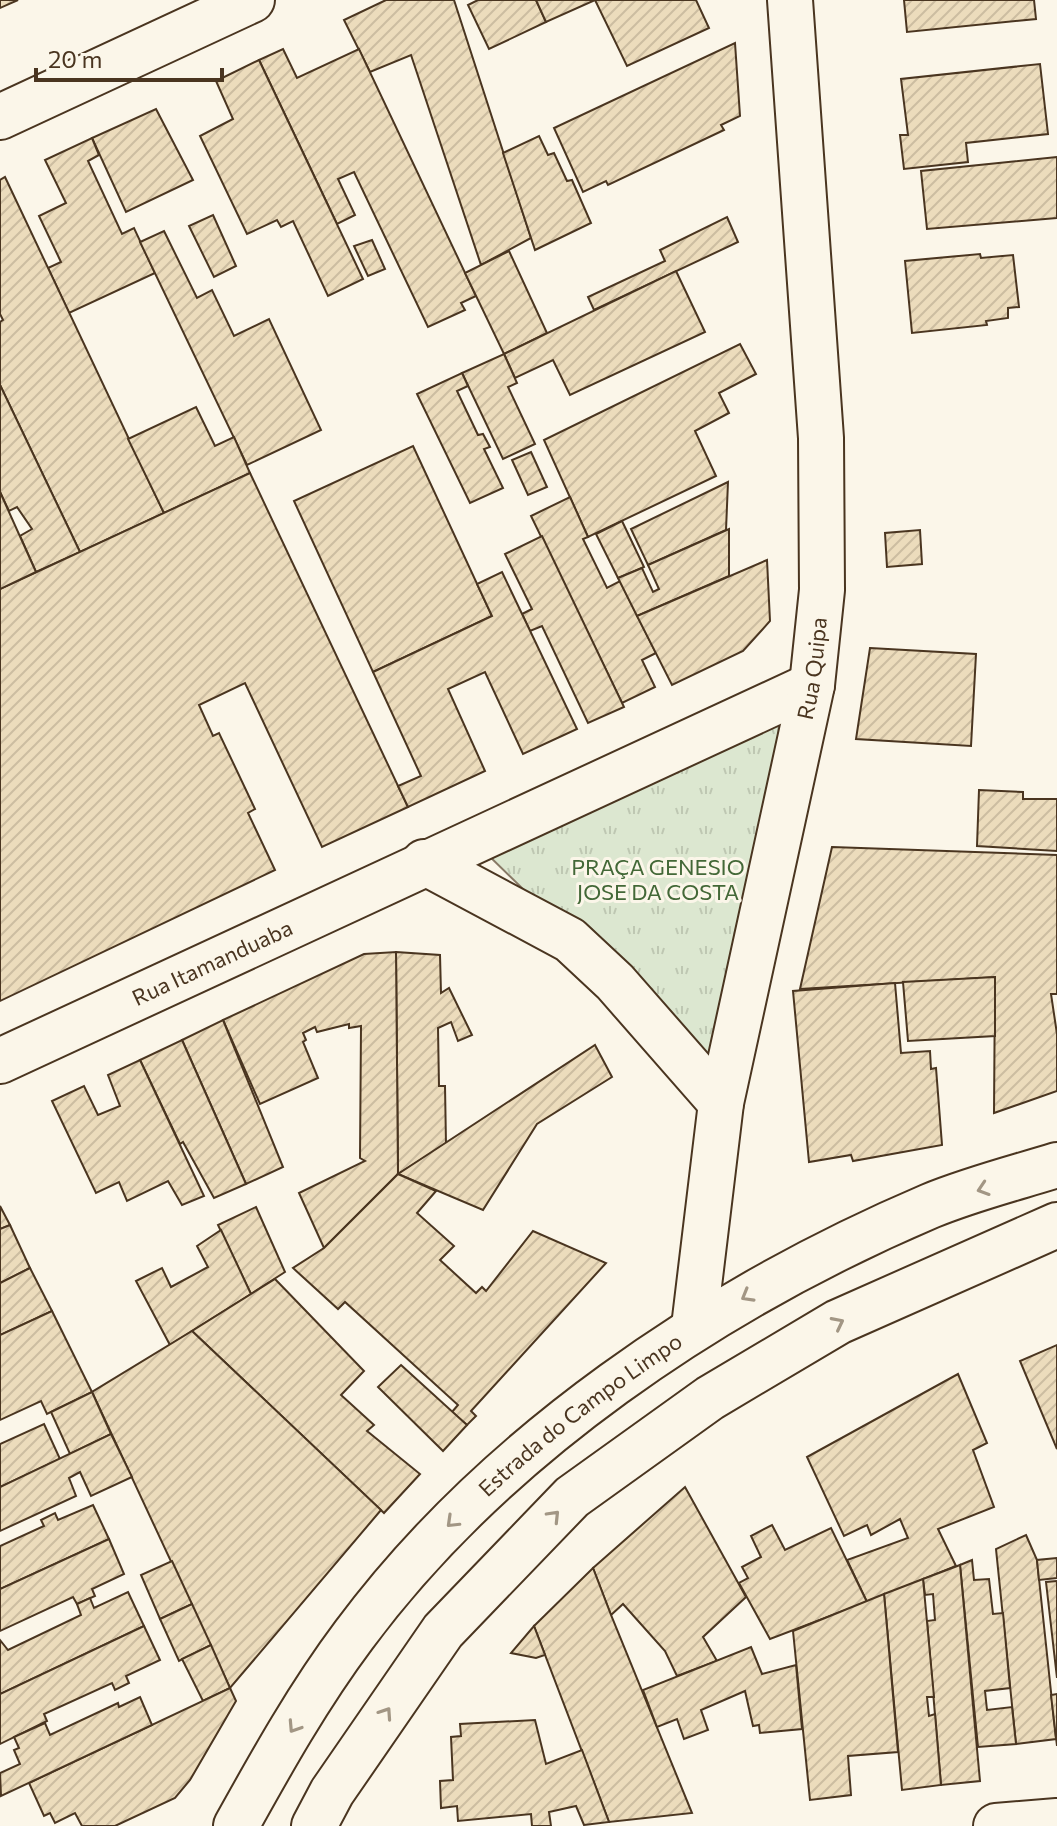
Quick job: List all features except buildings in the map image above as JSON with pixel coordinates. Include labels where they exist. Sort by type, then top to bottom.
[{"type":"street","points":[[0,117],[252,0]]},
{"type":"street","name":"Rua Quipa","points":[[694,1327],[721,1103],[812,685],[822,590],[821,438],[790,0]]},
{"type":"street","name":"Rua Itamanduaba","points":[[0,1061],[424,862],[812,685]]},
{"type":"street","points":[[424,862],[570,940],[615,982],[721,1103]]},
{"type":"street","name":"Estrada do Campo Limpo","points":[[236,1826],[275,1756],[354,1635],[447,1526],[534,1447],[694,1327],[801,1265],[933,1205],[1057,1165]]},
{"type":"street","points":[[314,1826],[332,1792],[443,1631],[572,1497],[710,1398],[838,1322],[1057,1225]]},
{"type":"street","points":[[996,1826],[1057,1821]]},
{"type":"green space","name":"PRAÇA GENESIO JOSE DA COSTA","points":[[800,705],[717,1078],[482,849]]}]
